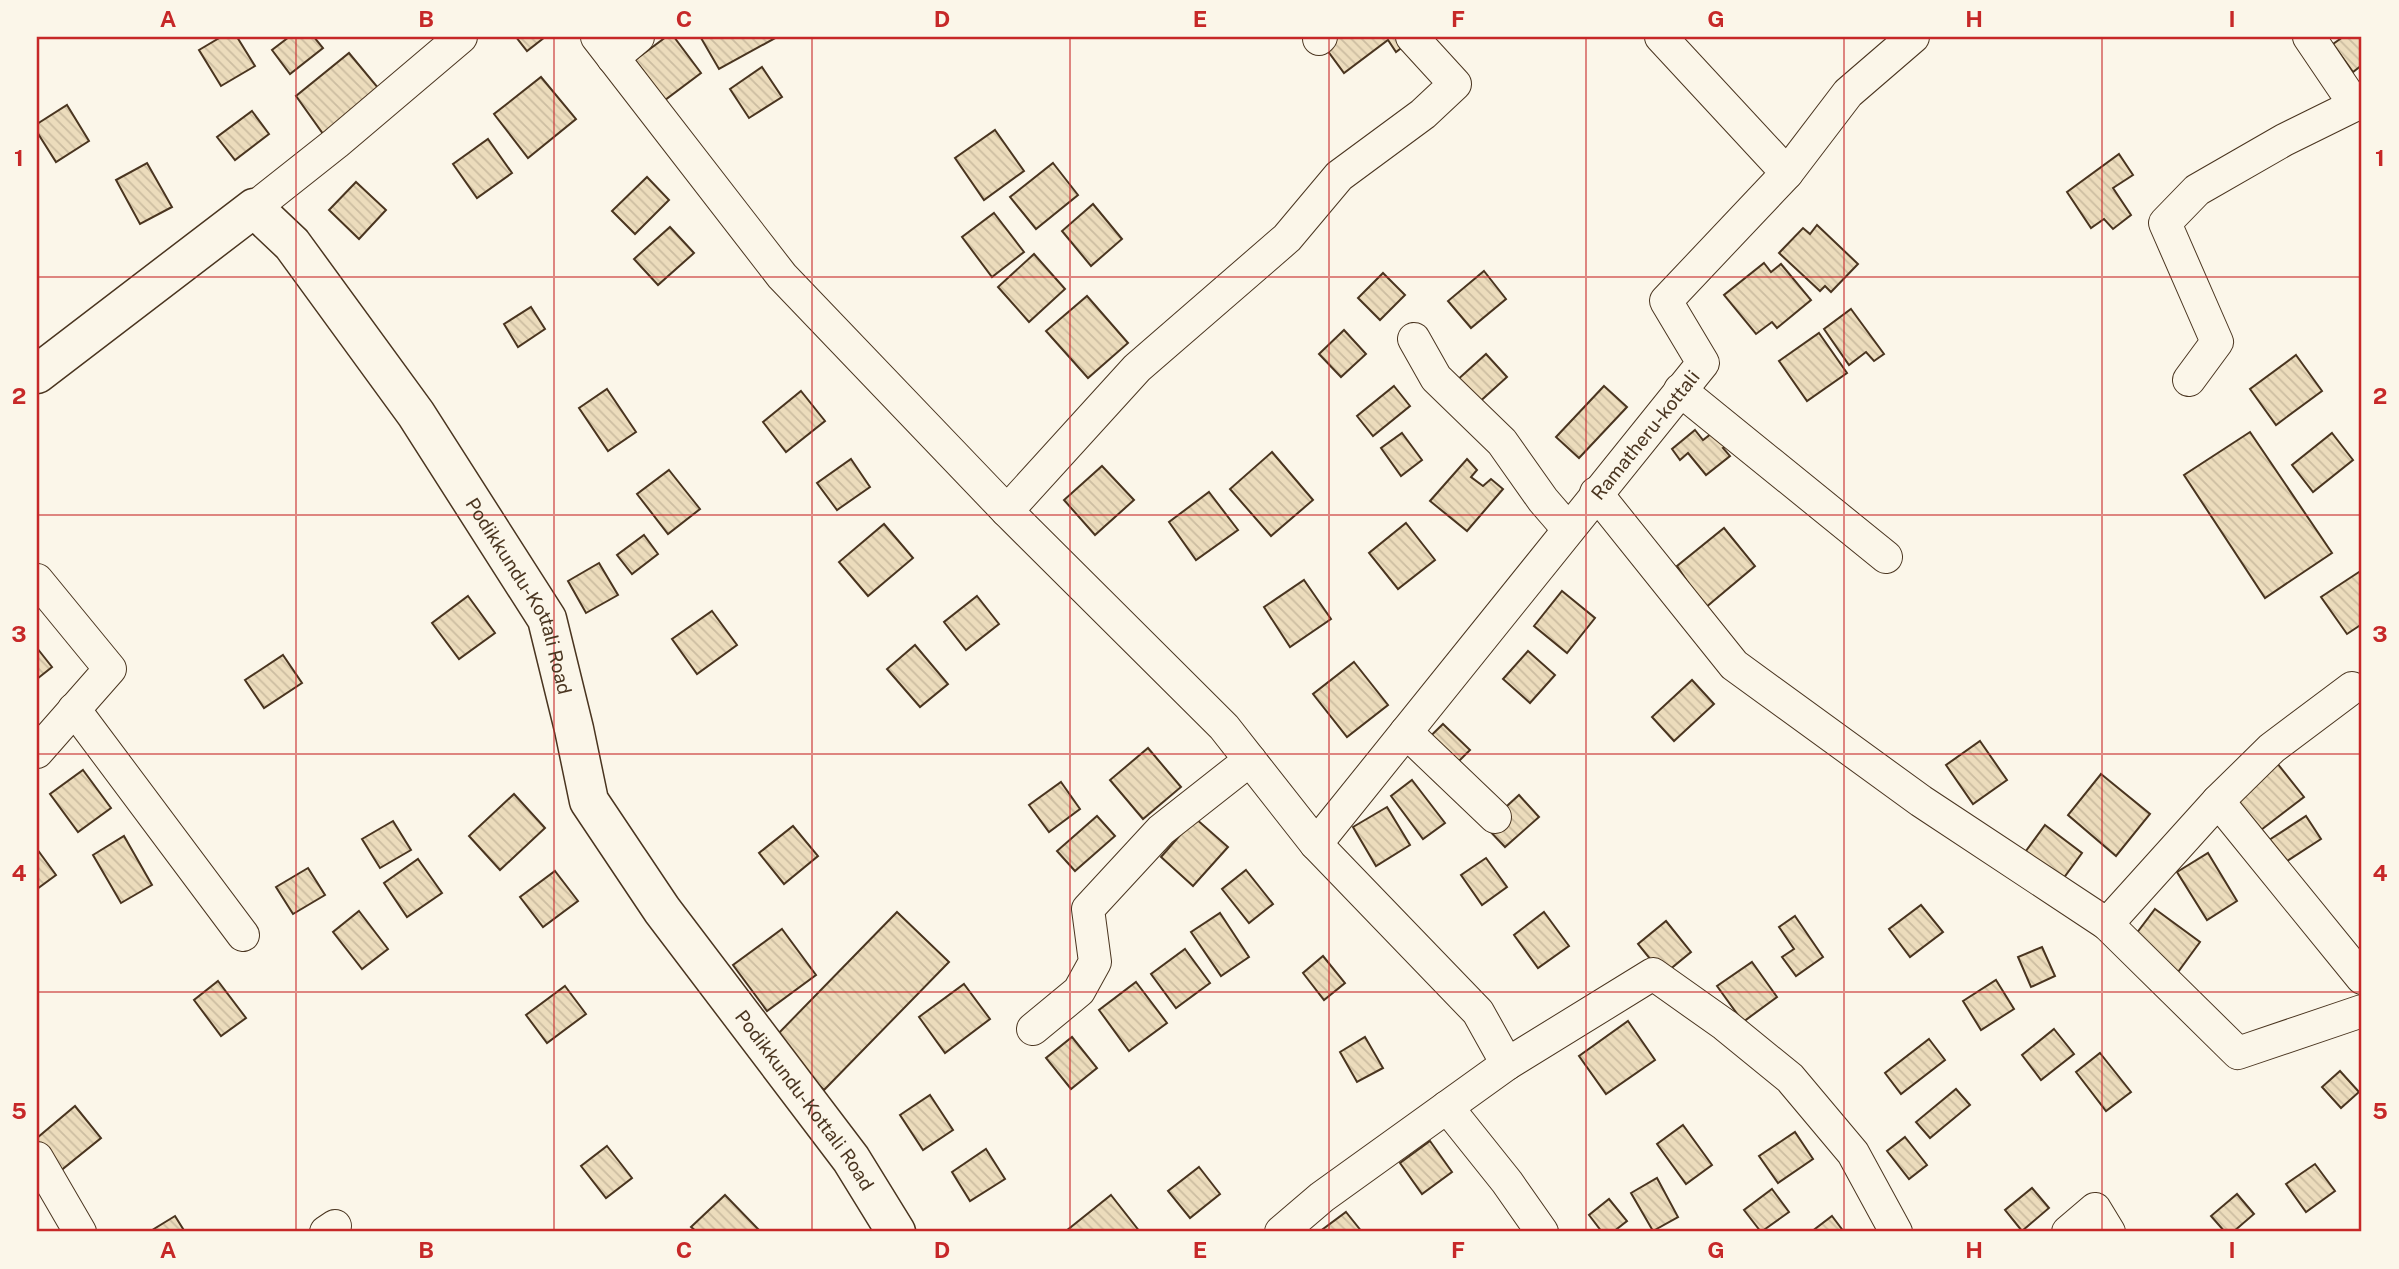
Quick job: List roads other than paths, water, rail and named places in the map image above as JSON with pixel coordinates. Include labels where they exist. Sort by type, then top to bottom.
[{"type":"main road","points":[[37,374],[254,208]]},
{"type":"main road","name":"Podikkundu-Kottali Road","points":[[254,208],[292,244],[416,414],[547,619],[589,801],[662,910],[851,1159],[896,1232]]},
{"type":"street","points":[[254,208],[336,143],[461,37]]},
{"type":"street","points":[[638,37],[605,47],[782,276],[1007,511],[1224,727],[1316,844],[1478,1012],[1507,1064]]},
{"type":"street","points":[[1007,511],[1137,368],[1287,238],[1339,176],[1423,114],[1455,84],[1412,37]]},
{"type":"street","points":[[1661,37],[1787,173],[1848,93],[1913,37]]},
{"type":"street","points":[[2189,380],[2217,342],[2165,222],[2197,190],[2284,140],[2359,105],[2309,37]]},
{"type":"street","name":"Ramatheru-kottali","points":[[1316,844],[1703,363],[1665,301],[1787,173]]},
{"type":"street","points":[[1414,339],[1436,378],[1502,442],[1543,500],[1568,528]]},
{"type":"street","points":[[1681,390],[1886,557]]},
{"type":"street","points":[[1596,493],[1734,665],[1922,801],[2107,924],[2238,1053],[2362,1010]]},
{"type":"street","points":[[37,580],[110,669],[37,752]]},
{"type":"street","points":[[2107,924],[2218,802],[2272,748],[2352,688]]},
{"type":"street","points":[[74,709],[243,935]]},
{"type":"street","points":[[1406,732],[1494,817]]},
{"type":"street","points":[[1033,1029],[1079,991],[1095,962],[1087,909],[1161,830],[1250,760]]},
{"type":"street","points":[[2218,802],[2362,978]]},
{"type":"street","points":[[1281,1232],[1322,1197],[1507,1064],[1653,974],[1725,1025],[1790,1078],[1853,1153],[1896,1232]]},
{"type":"street","points":[[1447,1107],[1507,1182],[1542,1232]]},
{"type":"street","points":[[37,1158],[80,1232]]},
{"type":"street","points":[[2068,1232],[2095,1209],[2109,1232]]}]
